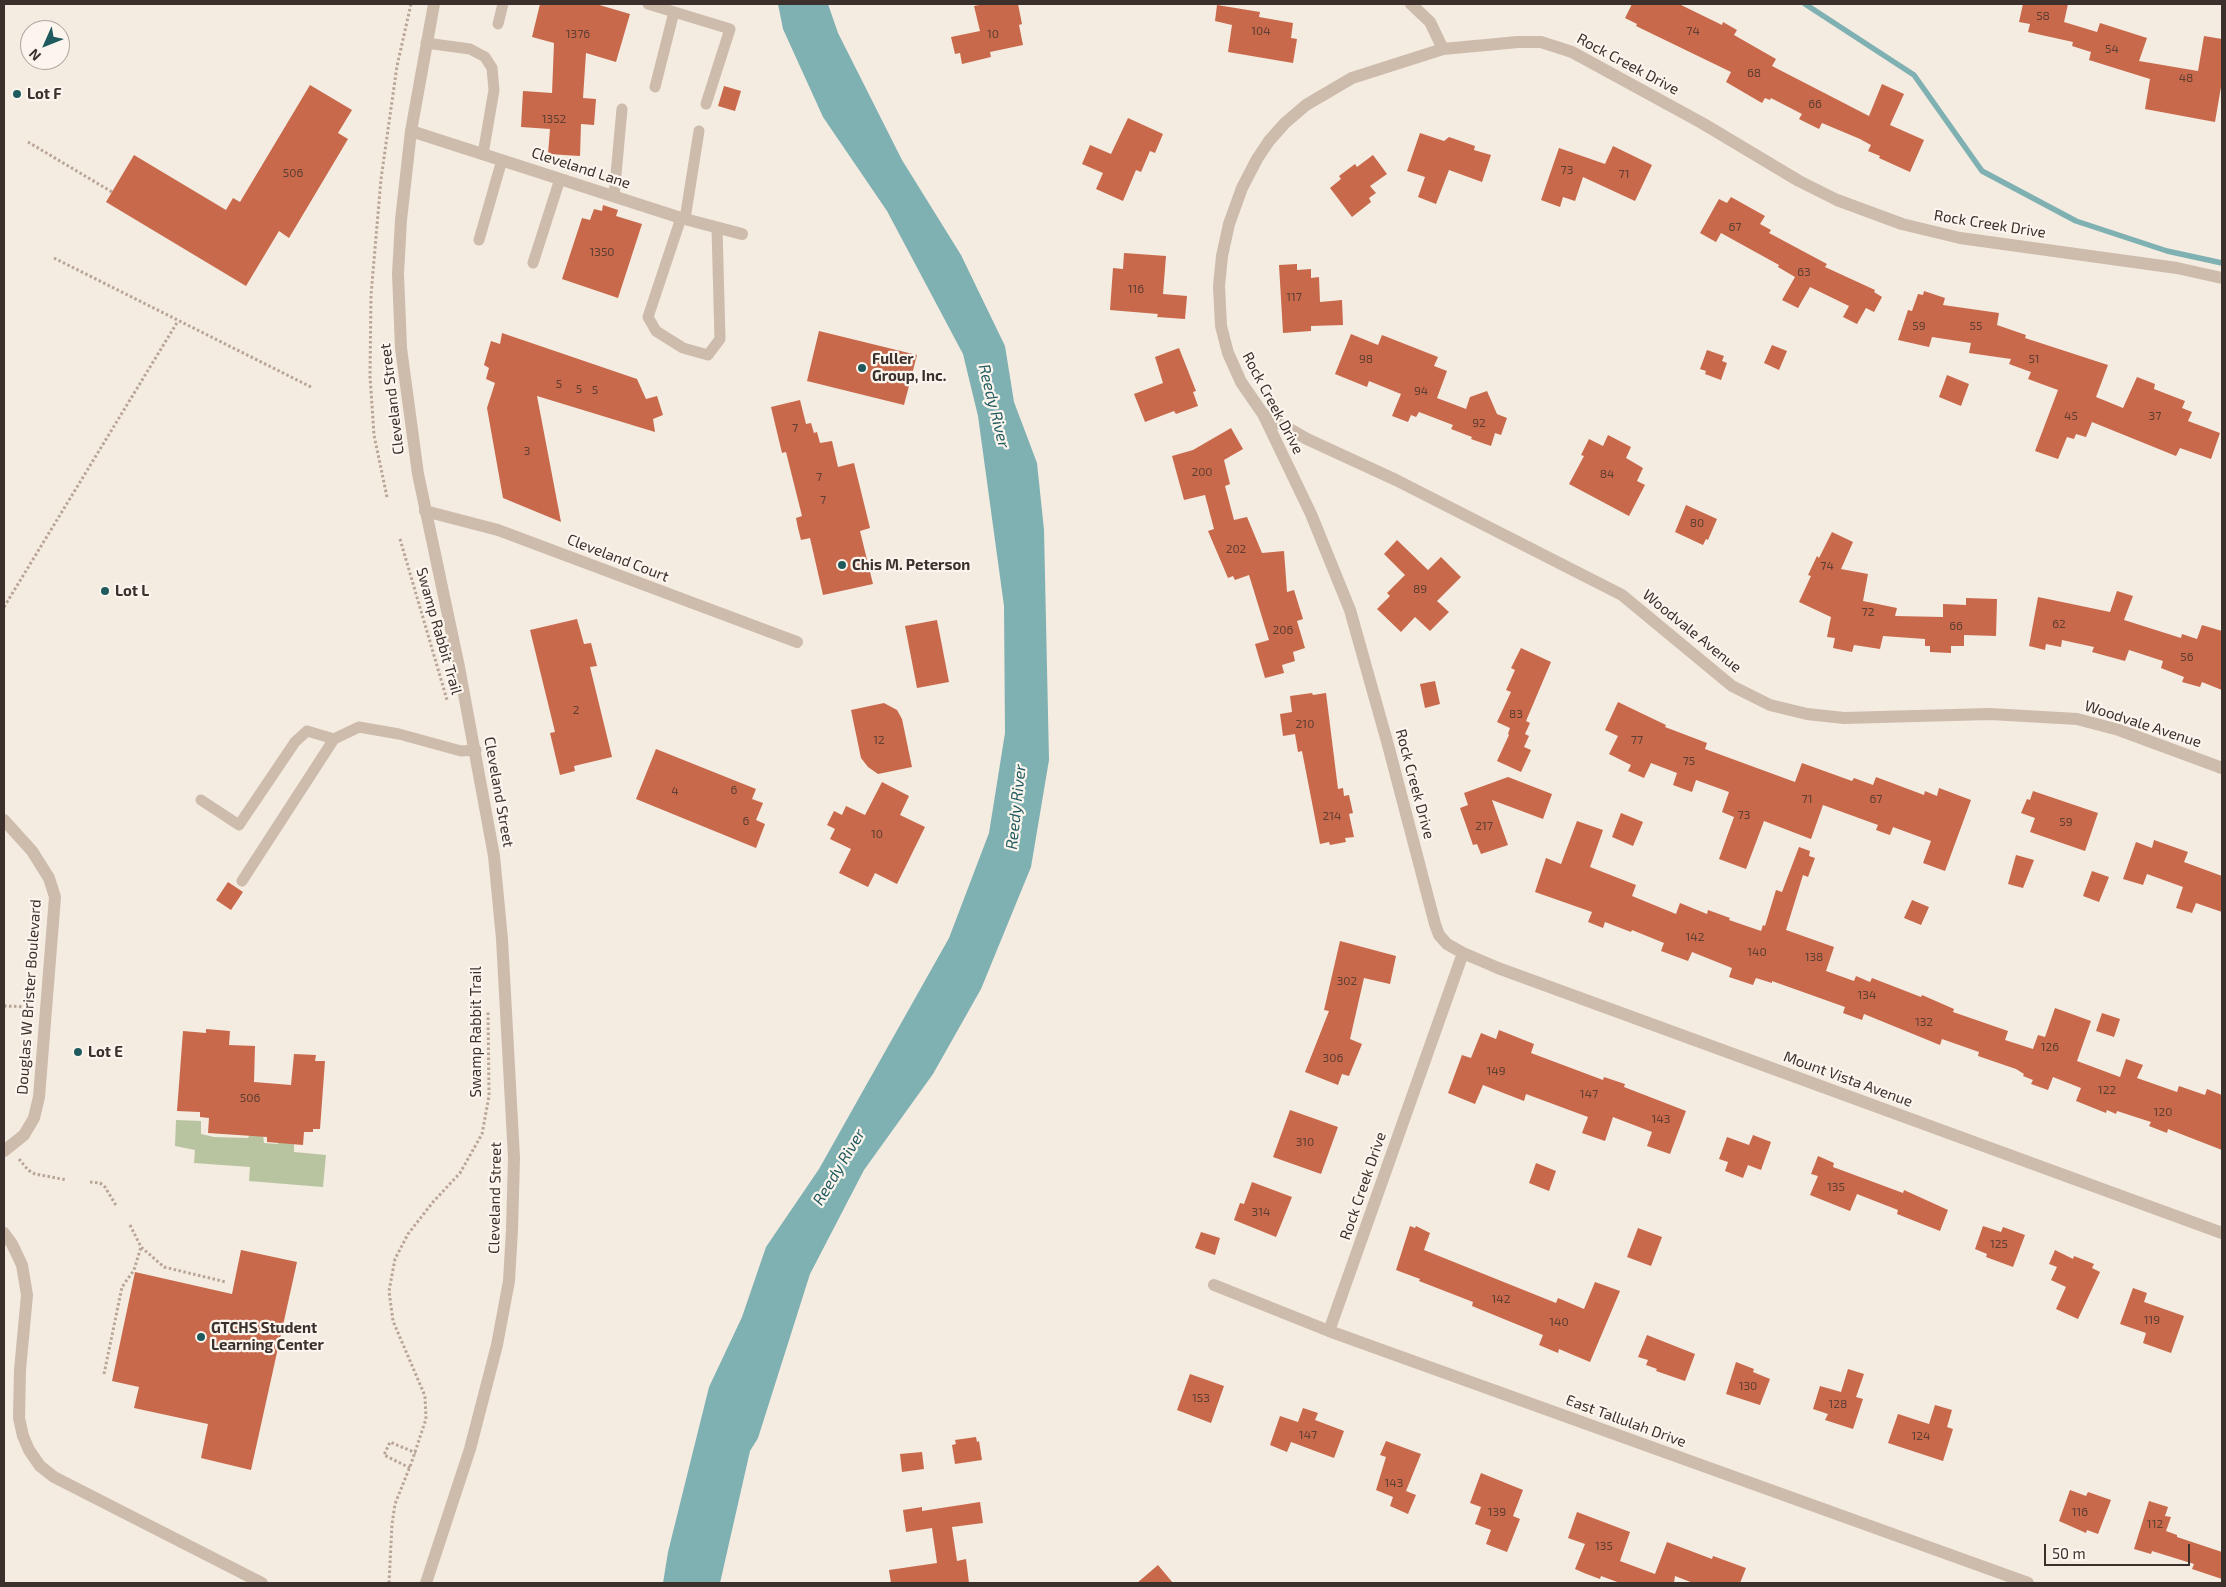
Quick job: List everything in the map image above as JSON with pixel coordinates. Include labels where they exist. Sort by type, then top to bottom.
[{"type":"street","name":"Cleveland Street","points":[[426,1583],[470,1450],[497,1345],[509,1281],[514,1158],[502,939],[494,856],[476,750],[418,474],[402,348],[398,274],[411,130],[434,4]]},
{"type":"street","points":[[1411,4],[1430,22],[1444,49]]},
{"type":"street","name":"Rock Creek Drive","points":[[1330,1331],[1463,953],[1447,944],[1437,930],[1350,610],[1311,514],[1263,414],[1241,382],[1228,353],[1221,326],[1219,286],[1222,256],[1229,224],[1242,188],[1256,159],[1285,122],[1306,105],[1352,78],[1444,49],[1518,42],[1541,42],[1572,52],[1837,200],[1902,224],[1960,238],[2177,268],[2222,278]]},
{"type":"street","name":"Cleveland Lane","points":[[411,130],[683,218],[742,234]]},
{"type":"street","name":"Woodvale Avenue","points":[[1263,414],[1307,439],[1396,480],[1622,595],[1732,686],[1770,704],[1807,714],[1844,718],[1990,714],[2077,719],[2118,730],[2222,768]]},
{"type":"street","name":"Cleveland Court","points":[[425,511],[498,530],[797,642]]},
{"type":"street","name":"Douglas W Brister Boulevard","points":[[4,820],[32,851],[49,878],[55,896],[39,1097],[34,1118],[24,1135],[4,1150]]},
{"type":"street","name":"Mount Vista Avenue","points":[[1463,953],[2222,1233]]},
{"type":"street","points":[[4,1233],[12,1244],[22,1265],[27,1295],[20,1370],[19,1418],[26,1443],[40,1466],[54,1477],[262,1583]]},
{"type":"street","name":"East Tallulah Drive","points":[[1214,1286],[1330,1331],[2028,1583]]},
{"type":"lane","points":[[498,24],[503,4]]},
{"type":"lane","points":[[648,4],[730,29],[706,104]]},
{"type":"lane","points":[[654,87],[674,12]]},
{"type":"lane","points":[[426,43],[470,49],[485,57],[492,68],[494,90],[483,154]]},
{"type":"lane","points":[[614,196],[622,108]]},
{"type":"lane","points":[[699,131],[683,218],[648,317],[656,331],[683,348],[708,355],[720,340],[717,228]]},
{"type":"lane","points":[[479,240],[502,160]]},
{"type":"lane","points":[[533,263],[560,179]]},
{"type":"lane","points":[[242,881],[334,739],[359,727],[399,734],[461,751],[476,750]]},
{"type":"lane","points":[[201,800],[239,825],[295,742],[307,731],[334,739]]},
{"type":"path","points":[[28,142],[112,192]]},
{"type":"path","points":[[54,258],[312,388]]},
{"type":"path","points":[[4,607],[178,321]]},
{"type":"path","name":"Swamp Rabbit Trail","points":[[400,540],[448,704]]},
{"type":"path","points":[[4,1006],[46,1008]]},
{"type":"path","name":"Swamp Rabbit Trail","points":[[389,1583],[395,1504],[416,1453],[426,1419],[425,1396],[393,1321],[389,1291],[395,1259],[408,1234],[433,1202],[460,1173],[482,1134],[489,1096],[488,1008]]},
{"type":"path","points":[[19,1159],[28,1170],[35,1174],[67,1180]]},
{"type":"path","points":[[90,1182],[100,1183],[105,1187],[117,1207]]},
{"type":"path","points":[[130,1224],[140,1247],[164,1267],[226,1282]]},
{"type":"path","points":[[104,1374],[122,1287],[134,1270],[140,1247]]},
{"type":"path","points":[[410,1468],[384,1455],[390,1442],[416,1453]]},
{"type":"green space","points":[[176,1120],[201,1121],[201,1134],[214,1137],[248,1138],[251,1133],[263,1134],[264,1143],[278,1144],[278,1138],[294,1139],[294,1152],[326,1155],[323,1187],[249,1181],[250,1167],[194,1163],[195,1150],[175,1146]]},
{"type":"water","name":"Reedy River","points":[[778,4],[828,4],[838,33],[902,160],[961,255],[1005,346],[1014,402],[1037,463],[1044,530],[1049,760],[1031,867],[981,989],[933,1074],[864,1170],[810,1274],[758,1438],[750,1451],[720,1583],[663,1583],[668,1552],[709,1387],[742,1317],[766,1247],[819,1169],[949,938],[989,833],[1005,733],[1004,606],[978,416],[963,354],[887,211],[823,117],[783,29]]},
{"type":"building","points":[[540,4],[596,4],[630,14],[616,62],[586,53],[583,98],[596,99],[594,125],[581,124],[580,156],[548,154],[550,129],[521,127],[523,91],[552,93],[554,43],[532,37]]},
{"type":"building","points":[[1018,4],[1022,24],[1019,25],[1023,45],[990,52],[991,57],[962,64],[960,53],[955,54],[951,37],[980,31],[974,6]]},
{"type":"building","points":[[1632,4],[1679,4],[1722,25],[1723,22],[1737,30],[1734,35],[1776,59],[1772,66],[1869,116],[1882,84],[1904,94],[1890,125],[1924,140],[1910,172],[1868,151],[1871,145],[1860,139],[1822,123],[1819,129],[1799,119],[1802,114],[1771,98],[1770,100],[1765,98],[1762,103],[1726,82],[1731,72],[1636,26],[1637,24],[1625,18]]},
{"type":"building","points":[[2023,4],[2068,4],[2064,22],[2097,32],[2100,23],[2147,38],[2139,61],[2198,71],[2204,36],[2222,39],[2222,81],[2215,122],[2145,109],[2150,79],[2089,60],[2091,52],[2072,46],[2073,42],[2028,32],[2030,24],[2019,22]]},
{"type":"building","points":[[1217,5],[1260,12],[1259,17],[1293,23],[1291,38],[1297,39],[1293,63],[1228,52],[1232,25],[1215,21]]},
{"type":"building","points":[[310,85],[352,110],[338,133],[348,139],[289,238],[279,231],[246,286],[106,202],[134,155],[226,210],[233,198],[240,202]]},
{"type":"building","points":[[724,86],[741,91],[735,111],[718,106]]},
{"type":"building","points":[[1128,118],[1163,134],[1155,153],[1150,151],[1141,172],[1136,170],[1123,201],[1096,189],[1103,173],[1082,164],[1090,145],[1111,154]]},
{"type":"building","points":[[1420,133],[1444,141],[1449,137],[1475,146],[1474,150],[1491,155],[1482,182],[1449,170],[1436,204],[1418,197],[1425,177],[1407,171]]},
{"type":"building","points":[[1613,146],[1652,165],[1635,201],[1583,177],[1575,201],[1563,197],[1560,207],[1541,200],[1559,148],[1605,164]]},
{"type":"building","points":[[1373,155],[1387,174],[1370,186],[1376,193],[1369,198],[1371,202],[1352,217],[1330,188],[1341,179],[1339,176],[1355,164],[1357,167]]},
{"type":"building","points":[[1731,197],[1765,216],[1760,224],[1771,230],[1769,233],[1827,264],[1825,267],[1875,290],[1874,292],[1882,297],[1874,312],[1866,308],[1857,324],[1843,317],[1849,306],[1810,287],[1798,308],[1782,300],[1795,277],[1778,267],[1779,265],[1721,233],[1716,242],[1700,233],[1719,199],[1727,203]]},
{"type":"building","points":[[603,205],[618,210],[616,216],[642,224],[618,298],[562,279],[582,218],[590,220],[594,209],[602,211]]},
{"type":"building","points":[[1124,253],[1166,256],[1163,294],[1187,296],[1185,319],[1157,317],[1158,314],[1110,310],[1113,268],[1123,269]]},
{"type":"building","points":[[1297,264],[1297,270],[1311,269],[1311,278],[1319,277],[1320,302],[1342,300],[1343,325],[1311,326],[1311,331],[1283,333],[1279,265]]},
{"type":"building","points":[[1924,291],[1945,298],[1943,305],[1999,313],[1997,325],[2026,335],[2025,338],[2108,365],[2096,397],[2123,408],[2137,377],[2155,384],[2154,389],[2185,401],[2182,408],[2192,412],[2188,421],[2220,433],[2211,459],[2180,448],[2176,456],[2092,422],[2086,437],[2076,434],[2074,439],[2067,437],[2058,459],[2035,451],[2058,390],[2028,379],[2031,372],[2009,364],[2011,359],[1969,353],[1971,343],[1932,337],[1929,347],[1898,340],[1908,310],[1912,311],[1918,294],[1923,295]]},
{"type":"building","name":"Fuller Group, Inc.","points":[[819,331],[917,355],[904,405],[807,381]]},
{"type":"building","points":[[502,333],[637,379],[646,399],[657,396],[663,415],[653,419],[655,432],[537,396],[561,522],[503,498],[487,408],[495,383],[486,379],[489,368],[484,365],[491,341],[500,344]]},
{"type":"building","points":[[1351,334],[1378,345],[1382,335],[1438,357],[1434,366],[1447,371],[1437,398],[1466,409],[1470,397],[1487,391],[1497,414],[1507,418],[1501,435],[1495,433],[1491,446],[1451,429],[1453,425],[1419,412],[1416,417],[1411,415],[1408,422],[1392,416],[1401,394],[1369,381],[1367,387],[1335,374]]},
{"type":"building","points":[[1772,345],[1787,351],[1779,370],[1764,363]]},
{"type":"building","points":[[1179,348],[1196,391],[1193,392],[1198,406],[1176,414],[1174,411],[1145,422],[1134,394],[1163,383],[1155,357]]},
{"type":"building","points":[[1707,350],[1724,356],[1722,361],[1727,363],[1721,380],[1705,374],[1706,371],[1700,369]]},
{"type":"building","points":[[1947,375],[1969,384],[1961,406],[1939,397]]},
{"type":"building","points":[[800,400],[806,424],[811,423],[814,433],[817,432],[820,443],[832,441],[838,467],[854,463],[870,528],[860,531],[873,584],[823,595],[810,538],[801,540],[796,518],[802,516],[786,452],[782,453],[771,407]]},
{"type":"building","points":[[1231,428],[1243,449],[1224,460],[1230,484],[1225,486],[1234,520],[1247,517],[1262,553],[1284,551],[1287,592],[1294,590],[1303,619],[1297,621],[1305,648],[1293,652],[1295,661],[1282,665],[1284,673],[1265,678],[1255,644],[1269,640],[1249,575],[1235,580],[1233,576],[1228,578],[1208,531],[1214,529],[1205,495],[1184,500],[1172,456],[1193,450]]},
{"type":"building","points":[[1608,435],[1631,447],[1626,458],[1643,468],[1637,481],[1645,485],[1629,516],[1569,484],[1584,456],[1581,455],[1589,439],[1603,446]]},
{"type":"building","points":[[1686,505],[1717,519],[1708,540],[1706,539],[1703,545],[1675,532]]},
{"type":"building","points":[[1832,532],[1853,542],[1841,569],[1868,574],[1863,601],[1897,608],[1895,616],[1943,617],[1943,604],[1966,605],[1966,598],[1997,599],[1996,636],[1964,635],[1964,646],[1951,646],[1951,653],[1930,652],[1930,646],[1925,646],[1925,639],[1883,636],[1880,649],[1854,645],[1852,652],[1833,648],[1835,638],[1827,637],[1831,617],[1799,602],[1811,576],[1808,575]]},
{"type":"building","points":[[1397,540],[1428,570],[1441,557],[1461,577],[1437,601],[1449,612],[1430,631],[1415,617],[1401,632],[1377,609],[1390,596],[1387,593],[1405,575],[1384,554]]},
{"type":"building","points":[[2117,591],[2133,596],[2124,620],[2181,638],[2182,634],[2197,639],[2202,625],[2222,631],[2222,690],[2202,682],[2200,687],[2182,682],[2184,677],[2161,668],[2163,661],[2129,650],[2125,661],[2092,652],[2094,647],[2062,640],[2061,647],[2046,644],[2045,650],[2029,646],[2038,597],[2110,612]]},
{"type":"building","points":[[577,619],[584,644],[591,643],[597,666],[590,667],[612,757],[574,766],[575,771],[560,775],[550,733],[555,732],[530,630]]},
{"type":"building","points":[[937,620],[949,682],[917,688],[905,626]]},
{"type":"building","points":[[1521,648],[1551,662],[1526,721],[1530,723],[1525,734],[1529,736],[1524,747],[1531,750],[1521,772],[1497,761],[1509,735],[1510,728],[1497,722],[1511,692],[1506,690],[1515,670],[1511,668]]},
{"type":"building","points":[[1435,681],[1440,704],[1425,708],[1420,684]]},
{"type":"building","points":[[1312,693],[1313,695],[1326,693],[1338,789],[1343,788],[1344,796],[1349,795],[1353,813],[1349,814],[1354,837],[1345,838],[1346,842],[1330,845],[1329,842],[1320,844],[1302,751],[1298,752],[1295,734],[1283,736],[1280,714],[1292,712],[1290,696]]},
{"type":"building","points":[[1618,702],[1666,725],[1665,727],[1707,743],[1705,749],[1795,782],[1802,763],[1852,781],[1854,778],[1873,785],[1876,777],[1924,795],[1925,791],[1937,796],[1939,788],[1971,800],[1945,871],[1923,863],[1931,841],[1893,827],[1890,835],[1876,830],[1878,825],[1823,805],[1811,839],[1764,821],[1746,869],[1719,859],[1734,817],[1722,812],[1729,792],[1696,780],[1692,792],[1673,785],[1677,773],[1651,763],[1644,778],[1628,771],[1631,765],[1609,754],[1618,736],[1605,730]]},
{"type":"building","points":[[884,703],[897,710],[902,719],[912,767],[878,774],[868,767],[861,758],[851,710]]},
{"type":"building","points":[[656,749],[756,789],[752,799],[763,803],[756,820],[765,824],[756,848],[636,799]]},
{"type":"building","points":[[1508,777],[1552,794],[1543,819],[1492,800],[1508,845],[1481,854],[1477,844],[1473,845],[1460,808],[1468,805],[1464,793]]},
{"type":"building","points":[[882,782],[909,796],[900,815],[925,827],[897,884],[875,873],[868,887],[839,873],[851,849],[830,839],[835,829],[827,825],[834,811],[842,815],[846,806],[865,815]]},
{"type":"building","points":[[2033,791],[2098,813],[2085,851],[2030,832],[2035,818],[2021,813],[2027,799],[2030,800]]},
{"type":"building","points":[[1621,813],[1643,822],[1633,846],[1612,837]]},
{"type":"building","points":[[1577,821],[1603,830],[1590,867],[1636,885],[1632,896],[1676,914],[1680,903],[1707,914],[1708,910],[1730,918],[1729,920],[1761,931],[1763,925],[1765,926],[1776,890],[1782,892],[1799,847],[1810,851],[1809,856],[1815,858],[1808,877],[1803,875],[1786,930],[1834,947],[1826,971],[1854,981],[1856,976],[1870,982],[1872,978],[1921,997],[1922,995],[1954,1009],[1953,1012],[2008,1031],[2005,1040],[2033,1049],[2038,1035],[2045,1037],[2055,1008],[2091,1021],[2077,1061],[2120,1077],[2126,1059],[2143,1065],[2137,1078],[2177,1092],[2179,1086],[2205,1095],[2207,1089],[2222,1095],[2222,1150],[2168,1129],[2167,1133],[2149,1126],[2151,1122],[2117,1111],[2116,1114],[2107,1110],[2106,1113],[2076,1101],[2081,1088],[2053,1077],[2048,1090],[2031,1084],[2033,1080],[2023,1076],[2024,1074],[2016,1069],[1978,1056],[1979,1052],[1942,1039],[1940,1045],[1864,1014],[1862,1020],[1843,1013],[1845,1007],[1772,981],[1772,983],[1756,978],[1753,985],[1729,977],[1732,968],[1692,952],[1688,961],[1661,951],[1664,943],[1632,930],[1631,932],[1605,922],[1603,928],[1588,922],[1592,912],[1535,892],[1546,858],[1561,864]]},
{"type":"building","points":[[2154,840],[2188,852],[2184,862],[2222,876],[2222,912],[2196,903],[2192,913],[2176,908],[2183,887],[2147,874],[2143,885],[2123,879],[2136,842],[2152,848]]},
{"type":"building","points":[[2016,855],[2034,860],[2023,888],[2008,884]]},
{"type":"building","points":[[2092,871],[2109,877],[2099,902],[2083,896]]},
{"type":"building","points":[[228,882],[243,892],[231,910],[216,900]]},
{"type":"building","points":[[1912,900],[1929,907],[1921,925],[1904,918]]},
{"type":"building","points":[[1340,941],[1396,956],[1390,984],[1364,978],[1350,1039],[1362,1044],[1349,1076],[1342,1074],[1338,1085],[1305,1072],[1329,1011],[1324,1010]]},
{"type":"building","points":[[2102,1013],[2120,1019],[2114,1037],[2096,1031]]},
{"type":"building","points":[[206,1029],[230,1031],[229,1045],[255,1046],[254,1082],[291,1085],[294,1054],[316,1055],[315,1061],[325,1061],[320,1129],[313,1129],[313,1132],[304,1132],[303,1145],[267,1142],[267,1137],[208,1133],[209,1118],[200,1117],[200,1112],[177,1111],[183,1031],[206,1033]]},
{"type":"building","points":[[1499,1030],[1534,1044],[1531,1053],[1603,1080],[1604,1077],[1625,1084],[1624,1087],[1686,1111],[1670,1154],[1647,1146],[1652,1132],[1613,1117],[1605,1141],[1582,1133],[1588,1117],[1526,1094],[1524,1101],[1483,1085],[1475,1104],[1448,1093],[1462,1055],[1471,1058],[1481,1033],[1496,1039]]},
{"type":"building","points":[[1290,1110],[1338,1127],[1321,1174],[1273,1157]]},
{"type":"building","points":[[1753,1135],[1771,1142],[1761,1170],[1748,1165],[1743,1178],[1725,1171],[1728,1162],[1719,1159],[1727,1137],[1749,1145]]},
{"type":"building","points":[[1818,1156],[1834,1163],[1833,1167],[1903,1193],[1904,1190],[1948,1210],[1940,1231],[1897,1214],[1898,1210],[1857,1194],[1850,1211],[1810,1195],[1818,1176],[1811,1174]]},
{"type":"building","points":[[1536,1163],[1556,1171],[1549,1191],[1529,1183]]},
{"type":"building","points":[[1252,1182],[1292,1197],[1276,1237],[1234,1220],[1240,1203],[1244,1204]]},
{"type":"building","points":[[1410,1226],[1415,1228],[1416,1226],[1430,1233],[1424,1250],[1556,1303],[1558,1298],[1584,1309],[1595,1282],[1620,1291],[1590,1362],[1559,1349],[1558,1353],[1539,1345],[1543,1335],[1472,1306],[1473,1302],[1396,1270]]},
{"type":"building","points":[[1983,1226],[2001,1232],[2003,1227],[2025,1235],[2013,1267],[1986,1257],[1987,1254],[1975,1249]]},
{"type":"building","points":[[1638,1228],[1662,1237],[1651,1266],[1627,1257]]},
{"type":"building","points":[[1201,1232],[1220,1238],[1215,1255],[1195,1248]]},
{"type":"building","name":"GTCHS Student Learning Center","points":[[241,1250],[297,1262],[251,1470],[201,1458],[208,1424],[134,1408],[139,1387],[112,1381],[135,1272],[232,1294]]},
{"type":"building","points":[[2055,1250],[2073,1259],[2074,1256],[2094,1264],[2092,1268],[2100,1272],[2078,1319],[2056,1309],[2066,1287],[2051,1280],[2057,1267],[2049,1264]]},
{"type":"building","points":[[2133,1288],[2147,1293],[2144,1302],[2184,1316],[2171,1353],[2143,1343],[2146,1333],[2120,1324]]},
{"type":"building","points":[[1647,1335],[1695,1354],[1685,1381],[1656,1371],[1657,1369],[1646,1365],[1648,1360],[1638,1357]]},
{"type":"building","points":[[1736,1362],[1754,1369],[1753,1372],[1770,1379],[1760,1405],[1726,1394]]},
{"type":"building","points":[[1848,1369],[1864,1374],[1856,1397],[1863,1399],[1853,1429],[1825,1420],[1828,1414],[1813,1409],[1820,1386],[1841,1392]]},
{"type":"building","points":[[1190,1374],[1224,1386],[1211,1423],[1177,1410]]},
{"type":"building","points":[[1935,1405],[1952,1410],[1947,1427],[1953,1429],[1943,1461],[1888,1443],[1898,1414],[1929,1424]]},
{"type":"building","points":[[1303,1408],[1318,1413],[1315,1420],[1344,1431],[1334,1458],[1291,1442],[1287,1452],[1270,1445],[1280,1416],[1298,1422]]},
{"type":"building","points":[[976,1437],[977,1442],[979,1441],[982,1460],[955,1464],[952,1445],[956,1444],[955,1440]]},
{"type":"building","points":[[1386,1441],[1421,1454],[1406,1491],[1416,1495],[1408,1514],[1390,1506],[1393,1497],[1376,1490],[1386,1457],[1380,1455]]},
{"type":"building","points":[[922,1452],[924,1469],[902,1472],[900,1454]]},
{"type":"building","points":[[1481,1473],[1523,1490],[1513,1516],[1520,1519],[1507,1552],[1486,1544],[1491,1530],[1475,1524],[1481,1507],[1470,1503]]},
{"type":"building","points":[[2070,1490],[2086,1496],[2088,1492],[2111,1500],[2098,1534],[2087,1530],[2086,1533],[2059,1521]]},
{"type":"building","points":[[2149,1501],[2168,1507],[2165,1516],[2171,1517],[2166,1531],[2177,1535],[2177,1537],[2222,1552],[2222,1579],[2192,1569],[2194,1564],[2152,1551],[2151,1554],[2134,1549]]},
{"type":"building","points":[[980,1502],[983,1523],[952,1527],[957,1561],[966,1559],[969,1583],[891,1583],[889,1570],[937,1563],[932,1528],[906,1532],[903,1510],[922,1507],[922,1511]]},
{"type":"building","points":[[1577,1512],[1630,1532],[1620,1561],[1655,1574],[1667,1542],[1712,1559],[1713,1556],[1746,1568],[1740,1583],[1693,1583],[1675,1576],[1674,1583],[1620,1583],[1601,1576],[1600,1579],[1575,1569],[1585,1544],[1568,1538]]},
{"type":"building","points":[[1158,1565],[1173,1583],[1137,1583]]},
{"type":"waterway","points":[[1805,4],[1914,75],[1982,171],[2076,221],[2167,251],[2222,263]]},
{"type":"place","name":"Lot F","points":[[17,94]]},
{"type":"place","name":"Fuller Group, Inc.","points":[[862,368]]},
{"type":"place","name":"Chis M. Peterson","points":[[842,565]]},
{"type":"place","name":"Lot L","points":[[105,591]]},
{"type":"place","name":"Lot E","points":[[78,1052]]},
{"type":"place","name":"GTCHS Student Learning Center","points":[[201,1337]]}]
